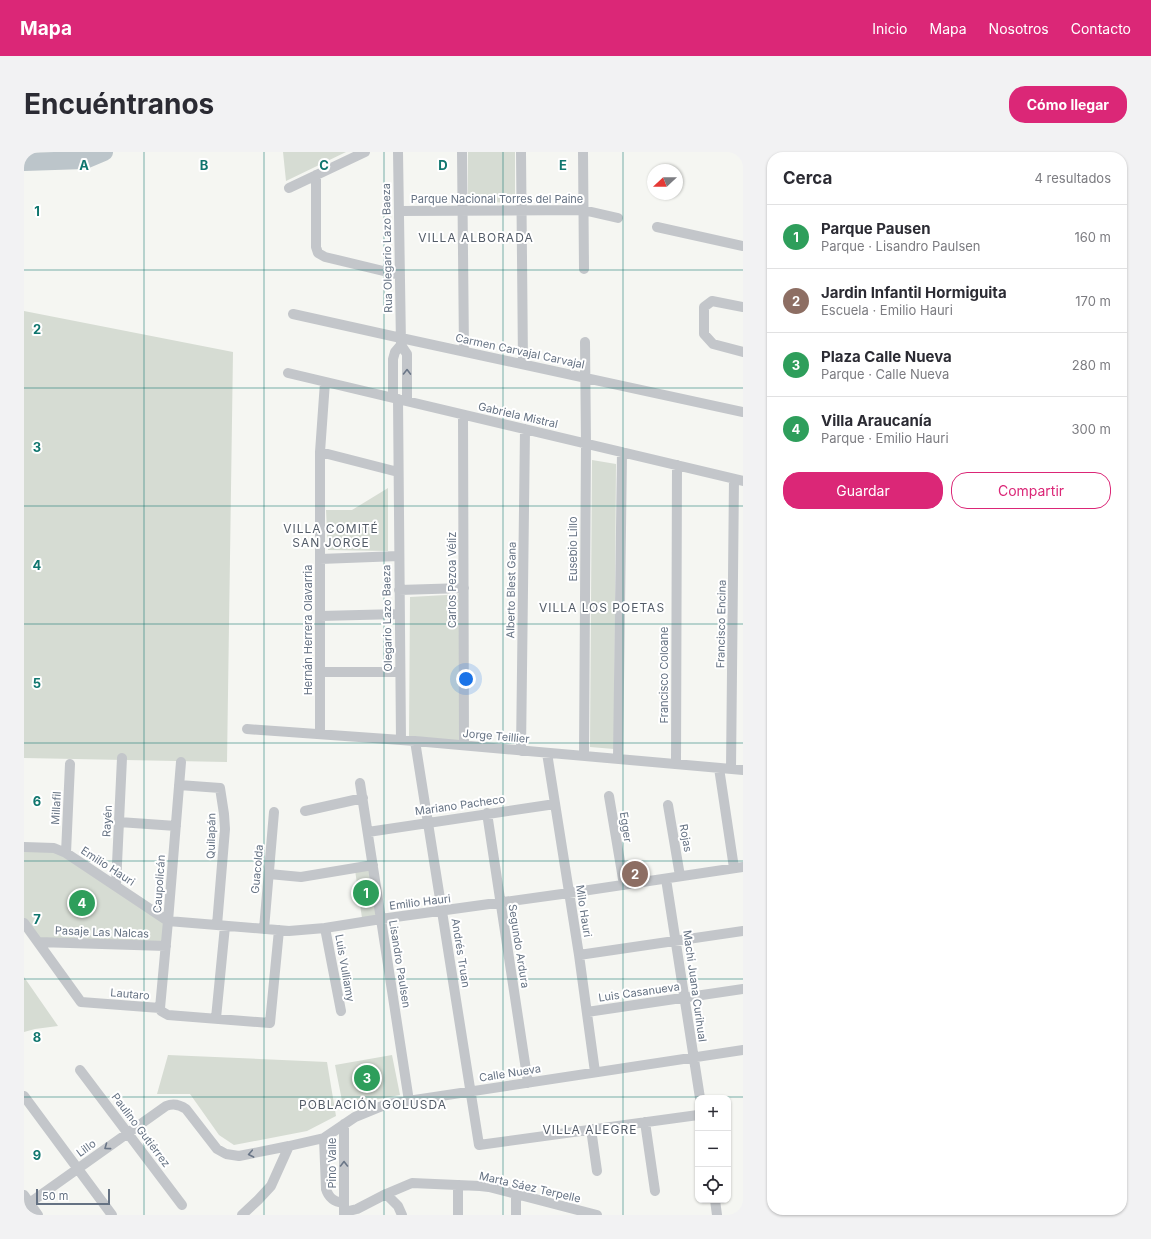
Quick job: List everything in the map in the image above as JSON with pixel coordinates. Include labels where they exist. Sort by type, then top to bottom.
[{"type":"street","points":[[288,188],[366,152]]},
{"type":"street","name":"Rua Olegario Lazo Baeza","points":[[398,152],[401,341],[407,354],[399,399]]},
{"type":"street","points":[[462,152],[464,351]]},
{"type":"street","points":[[522,152],[523,364]]},
{"type":"street","points":[[583,152],[584,269]]},
{"type":"street","points":[[316,175],[316,247],[318,253],[325,257],[400,275]]},
{"type":"street","name":"Parque Nacional Torres del Paine","points":[[399,211],[583,210],[618,218]]},
{"type":"street","points":[[657,226],[743,246]]},
{"type":"street","points":[[743,307],[712,302],[704,307],[704,334],[713,344],[743,352]]},
{"type":"street","name":"Carmen Carvajal Carvajal","points":[[293,314],[401,341],[464,351],[743,412]]},
{"type":"street","name":"Rua Olegario Lazo Baeza","points":[[399,399],[393,359],[401,341]]},
{"type":"street","name":"Eusebio Lillo","points":[[584,755],[586,444],[585,342]]},
{"type":"street","name":"Gabriela Mistral","points":[[288,373],[739,480]]},
{"type":"street","name":"Hernán Herrera Olavarria","points":[[320,734],[320,452],[325,382]]},
{"type":"street","name":"Olegario Lazo Baeza","points":[[399,399],[398,472],[400,740]]},
{"type":"street","name":"Carlos Pezoa Véliz","points":[[463,415],[464,745]]},
{"type":"street","name":"Alberto Blest Gana","points":[[521,751],[525,429]]},
{"type":"street","points":[[320,452],[398,472]]},
{"type":"street","points":[[618,759],[622,452]]},
{"type":"street","name":"Francisco Coloane","points":[[676,764],[677,465]]},
{"type":"street","name":"Francisco Encina","points":[[731,769],[739,480]]},
{"type":"street","points":[[320,559],[399,556]]},
{"type":"street","points":[[399,590],[464,588]]},
{"type":"street","points":[[320,616],[399,614]]},
{"type":"street","points":[[320,672],[400,672]]},
{"type":"street","name":"Jorge Teillier","points":[[247,729],[464,745],[743,770]]},
{"type":"street","name":"Andrés Truan","points":[[415,741],[479,1145],[591,1129]]},
{"type":"street","name":"Milo Hauri","points":[[547,753],[579,955],[595,1072]]},
{"type":"street","name":"Rayén","points":[[116,885],[122,758]]},
{"type":"street","name":"Caupolicán","points":[[160,1008],[180,762]]},
{"type":"street","name":"Millafil","points":[[66,853],[70,764]]},
{"type":"street","points":[[719,768],[738,868]]},
{"type":"street","name":"Lisandro Paulsen","points":[[360,783],[409,1100]]},
{"type":"street","name":"Quilapán","points":[[179,785],[220,788],[225,830],[216,1018]]},
{"type":"street","name":"Egger","points":[[609,796],[624,885]]},
{"type":"street","points":[[305,811],[363,798]]},
{"type":"street","name":"Mariano Pacheco","points":[[368,832],[555,804]]},
{"type":"street","name":"Rojas","points":[[668,805],[680,876]]},
{"type":"street","name":"Guacolda","points":[[264,929],[274,812]]},
{"type":"street","name":"Segundo Ardura","points":[[487,813],[528,1082]]},
{"type":"street","points":[[119,822],[176,826]]},
{"type":"street","name":"Emilio Hauri","points":[[24,848],[54,848],[66,853],[168,921],[299,931],[442,912],[738,868]]},
{"type":"street","points":[[269,874],[301,877],[373,865]]},
{"type":"street","name":"Machi Juana Curihual","points":[[666,879],[699,1095]]},
{"type":"street","name":"Lautaro","points":[[24,923],[81,1002],[160,1008],[161,1011],[168,1015],[270,1023],[279,930]]},
{"type":"street","name":"Luis Vulliamy","points":[[326,928],[341,1012]]},
{"type":"street","points":[[579,955],[743,931]]},
{"type":"street","name":"Pasaje Las Nalcas","points":[[38,942],[166,946]]},
{"type":"street","name":"Luis Casanueva","points":[[587,1012],[743,989]]},
{"type":"street","name":"Calle Nueva","points":[[162,1108],[170,1104],[183,1106],[213,1145],[226,1154],[239,1156],[324,1138],[344,1124],[366,1112],[409,1100],[743,1050]]},
{"type":"street","name":"Paulino Gutiérrez","points":[[80,1070],[182,1206]]},
{"type":"street","points":[[24,1096],[112,1215]]},
{"type":"street","name":"Lillo","points":[[26,1202],[78,1168],[162,1108]]},
{"type":"street","points":[[597,1171],[591,1129],[695,1115]]},
{"type":"street","points":[[645,1122],[655,1191]]},
{"type":"street","name":"Pino Valle","points":[[344,1124],[344,1210]]},
{"type":"street","name":"Pino Valle","points":[[324,1138],[326,1189],[329,1197],[338,1202],[344,1210]]},
{"type":"street","points":[[242,1215],[271,1186],[289,1146]]},
{"type":"street","name":"Marta Sáez Terpelle","points":[[344,1210],[357,1209],[412,1183],[485,1187],[516,1194],[572,1212],[597,1215]]},
{"type":"street","points":[[458,1185],[458,1215]]},
{"type":"street","points":[[386,1194],[398,1206],[402,1215]]},
{"type":"street","points":[[516,1194],[516,1215]]},
{"type":"street","points":[[26,1202],[38,1215]]},
{"type":"street","points":[[715,1203],[717,1215]]},
{"type":"shaded area","points":[[283,152],[346,152],[286,181]]},
{"type":"shaded area","points":[[468,152],[515,152],[515,197],[512,203],[475,201],[468,197]]},
{"type":"shaded area","points":[[24,311],[233,352],[227,762],[24,758]]},
{"type":"shaded area","points":[[592,460],[616,464],[614,749],[590,747]]},
{"type":"shaded area","points":[[388,488],[388,551],[328,550],[326,510],[352,510]]},
{"type":"shaded area","points":[[464,594],[461,741],[409,736],[410,597]]},
{"type":"shaded area","points":[[24,849],[53,850],[166,922],[165,945],[39,941],[24,920]]},
{"type":"shaded area","points":[[370,867],[377,916],[362,918],[355,870]]},
{"type":"shaded area","points":[[24,977],[58,1026],[24,1032]]},
{"type":"shaded area","points":[[168,1055],[327,1062],[336,1116],[307,1131],[234,1145],[219,1135],[190,1094],[157,1094]]},
{"type":"shaded area","points":[[392,1055],[400,1095],[343,1106],[335,1065]]},
{"type":"waterway","points":[[24,162],[85,160],[104,152]]},
{"type":"place","name":"Jardin Infantil Hormiguita","points":[[635,874]]},
{"type":"place","name":"Parque Pausen","points":[[366,893]]},
{"type":"place","name":"Villa Araucanía","points":[[82,903]]},
{"type":"place","name":"Plaza Calle Nueva","points":[[367,1078]]},
{"type":"district","name":"VILLA ALBORADA","points":[[476,237]]},
{"type":"district","name":"VILLA COMITÉ SAN JORGE","points":[[331,535]]},
{"type":"district","name":"VILLA LOS POETAS","points":[[602,607]]},
{"type":"district","name":"POBLACIÓN GOLUSDA","points":[[373,1104]]},
{"type":"district","name":"VILLA ALEGRE","points":[[590,1129]]}]
